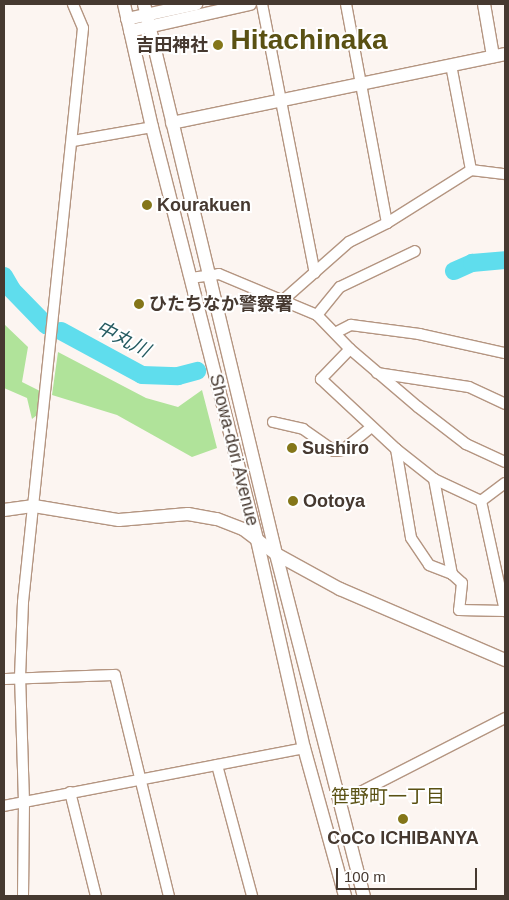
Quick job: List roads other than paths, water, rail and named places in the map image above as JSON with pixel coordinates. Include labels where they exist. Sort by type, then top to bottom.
[{"type":"street","points":[[23,896],[24,802],[20,677],[24,602],[73,141],[83,28],[73,4]]},
{"type":"street","name":"Showa-dori Avenue","points":[[124,4],[152,127],[257,540],[304,748],[345,896]]},
{"type":"street","points":[[129,25],[146,15],[196,4]]},
{"type":"street","points":[[146,15],[250,4]]},
{"type":"street","points":[[262,4],[315,273]]},
{"type":"street","points":[[346,4],[387,223]]},
{"type":"street","points":[[172,123],[499,55],[484,4]]},
{"type":"street","name":"Showa-dori Avenue","points":[[146,15],[276,554],[364,896]]},
{"type":"street","points":[[450,65],[471,170]]},
{"type":"street","points":[[73,141],[152,127]]},
{"type":"street","points":[[281,302],[350,242],[387,223],[471,170],[505,174]]},
{"type":"street","points":[[317,315],[340,287],[415,251]]},
{"type":"street","points":[[191,278],[208,274],[219,274],[281,302],[317,315],[350,349],[377,373],[466,444],[505,462]]},
{"type":"street","points":[[335,333],[351,325],[419,334],[505,354]]},
{"type":"street","points":[[350,349],[321,379],[396,450],[434,479],[481,501]]},
{"type":"street","points":[[377,373],[469,387],[505,404]]},
{"type":"street","points":[[274,422],[303,429],[334,451],[343,450],[371,427]]},
{"type":"street","points":[[396,450],[411,538],[429,565],[452,574],[462,583],[459,610],[505,611],[481,501]]},
{"type":"street","points":[[434,479],[452,574]]},
{"type":"street","points":[[481,501],[505,483]]},
{"type":"street","points":[[4,509],[34,506],[119,520],[199,514],[243,529],[276,554],[340,589],[505,660]]},
{"type":"street","points":[[4,679],[115,675],[169,896]]},
{"type":"street","points":[[341,802],[505,718]]},
{"type":"street","points":[[4,806],[304,748]]},
{"type":"street","points":[[218,765],[252,896]]},
{"type":"street","points":[[70,792],[96,896]]},
{"type":"waterway","name":"中丸川","points":[[454,271],[472,263],[505,260]]},
{"type":"waterway","points":[[4,276],[12,290],[46,325]]},
{"type":"waterway","name":"中丸川","points":[[61,331],[142,375],[178,376],[197,371]]},
{"type":"place","name":"吉田神社","points":[[218,45]]},
{"type":"place","name":"Kourakuen","points":[[147,205]]},
{"type":"place","name":"ひたちなか警察署","points":[[139,304]]},
{"type":"place","name":"Sushiro","points":[[292,448]]},
{"type":"place","name":"Ootoya","points":[[293,501]]},
{"type":"place","name":"CoCo ICHIBANYA","points":[[403,819]]},
{"type":"district","name":"Hitachinaka","points":[[309,40]]},
{"type":"district","name":"笹野町一丁目","points":[[388,797]]}]
